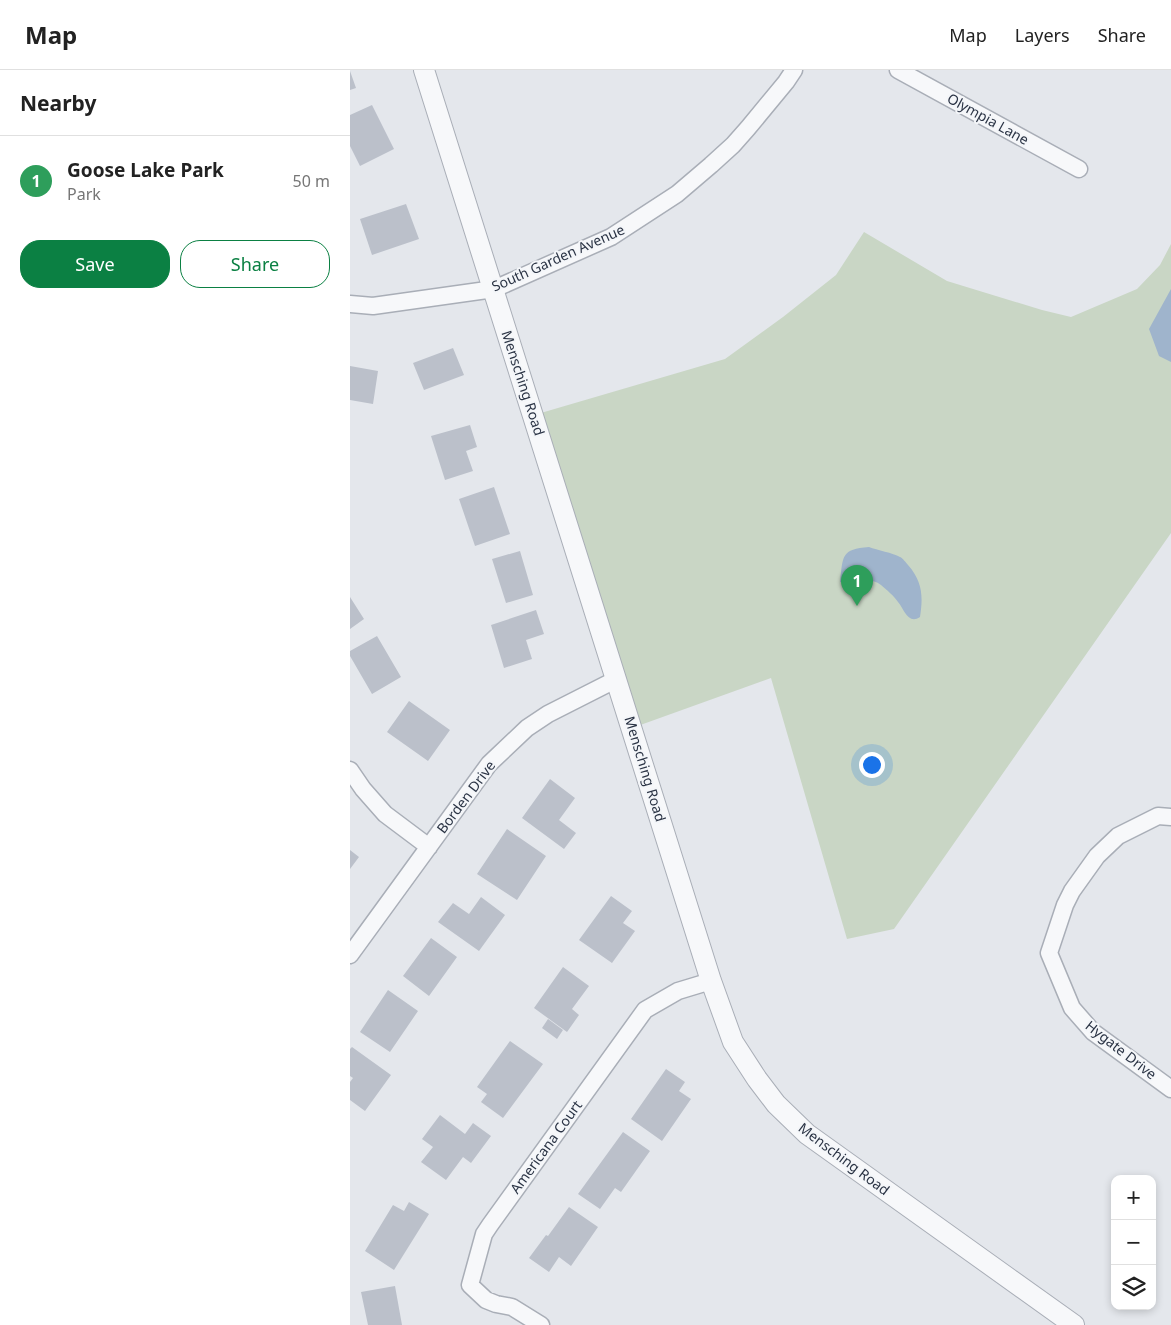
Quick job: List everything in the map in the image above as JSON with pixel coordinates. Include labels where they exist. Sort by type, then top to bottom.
[{"type":"street","name":"Mensching Road","points":[[424,70],[711,981],[733,1042],[776,1104],[807,1134],[1074,1325]]},
{"type":"street","name":"South Garden Avenue","points":[[350,304],[372,306],[494,289],[611,237],[677,194],[712,165],[733,145],[794,70]]},
{"type":"street","name":"Olympia Lane","points":[[898,70],[1079,169]]},
{"type":"street","name":"Borden Drive","points":[[350,955],[489,764],[527,728],[548,714],[617,679]]},
{"type":"street","points":[[350,770],[385,814],[429,847]]},
{"type":"street","name":"Hygate Drive","points":[[1171,817],[1158,816],[1118,836],[1097,856],[1064,905],[1050,953],[1072,1008],[1093,1032],[1171,1089]]},
{"type":"street","name":"Americana Court","points":[[541,1325],[512,1307],[486,1300],[470,1285],[484,1234],[645,1010],[678,991],[711,981]]},
{"type":"green space","points":[[864,232],[947,281],[1071,317],[1137,289],[1160,265],[1171,244],[1171,533],[894,929],[847,939],[771,678],[632,728],[534,415],[725,359],[783,317],[836,275]]},
{"type":"water","points":[[1171,289],[1171,362],[1159,356],[1149,329]]},
{"type":"water","points":[[869,547],[901,558],[913,571],[921,590],[920,617],[916,619],[909,618],[894,598],[877,583],[870,581],[840,582],[843,560],[848,552]]},
{"type":"building","points":[[350,71],[356,88],[350,90]]},
{"type":"building","points":[[372,105],[394,149],[360,166],[350,146],[350,115]]},
{"type":"building","points":[[406,204],[419,239],[372,255],[360,219]]},
{"type":"building","points":[[453,348],[464,375],[424,390],[413,363]]},
{"type":"building","points":[[350,366],[378,371],[373,404],[350,400]]},
{"type":"building","points":[[470,425],[477,447],[466,451],[473,471],[445,480],[431,436]]},
{"type":"building","points":[[494,487],[510,534],[475,546],[459,499]]},
{"type":"building","points":[[520,551],[533,595],[506,603],[492,559]]},
{"type":"building","points":[[350,597],[364,619],[350,629]]},
{"type":"building","points":[[536,610],[544,634],[526,640],[532,659],[504,668],[491,625]]},
{"type":"building","points":[[377,636],[401,677],[372,694],[350,656],[350,651]]},
{"type":"building","points":[[409,701],[450,730],[428,761],[387,732]]},
{"type":"building","points":[[550,779],[575,798],[559,820],[576,833],[564,849],[522,818]]},
{"type":"building","points":[[507,829],[546,856],[517,900],[477,874]]},
{"type":"building","points":[[350,850],[359,857],[350,869]]},
{"type":"building","points":[[611,896],[632,911],[623,923],[635,931],[612,963],[579,940]]},
{"type":"building","points":[[481,897],[505,915],[479,951],[438,922],[453,903],[469,914]]},
{"type":"building","points":[[431,938],[457,957],[429,996],[403,976]]},
{"type":"building","points":[[563,967],[589,986],[572,1009],[579,1015],[567,1032],[534,1008]]},
{"type":"building","points":[[388,990],[418,1011],[390,1052],[360,1032]]},
{"type":"building","points":[[548,1019],[563,1030],[557,1039],[542,1028]]},
{"type":"building","points":[[510,1041],[543,1064],[503,1118],[481,1102],[487,1094],[477,1087]]},
{"type":"building","points":[[352,1047],[391,1075],[365,1111],[350,1100],[350,1082],[353,1078],[350,1076],[350,1049]]},
{"type":"building","points":[[666,1069],[685,1082],[679,1091],[691,1099],[662,1141],[631,1119]]},
{"type":"building","points":[[440,1115],[465,1134],[473,1123],[491,1136],[471,1163],[463,1157],[446,1180],[421,1162],[433,1147],[422,1139]]},
{"type":"building","points":[[623,1132],[650,1151],[621,1192],[615,1188],[600,1209],[578,1194]]},
{"type":"building","points":[[409,1202],[429,1214],[394,1270],[365,1251],[393,1205],[404,1211]]},
{"type":"building","points":[[569,1207],[598,1227],[571,1266],[559,1257],[549,1272],[529,1258]]},
{"type":"building","points":[[395,1286],[402,1325],[368,1325],[361,1292]]},
{"type":"place","name":"Goose Lake Park","points":[[857,606]]}]
